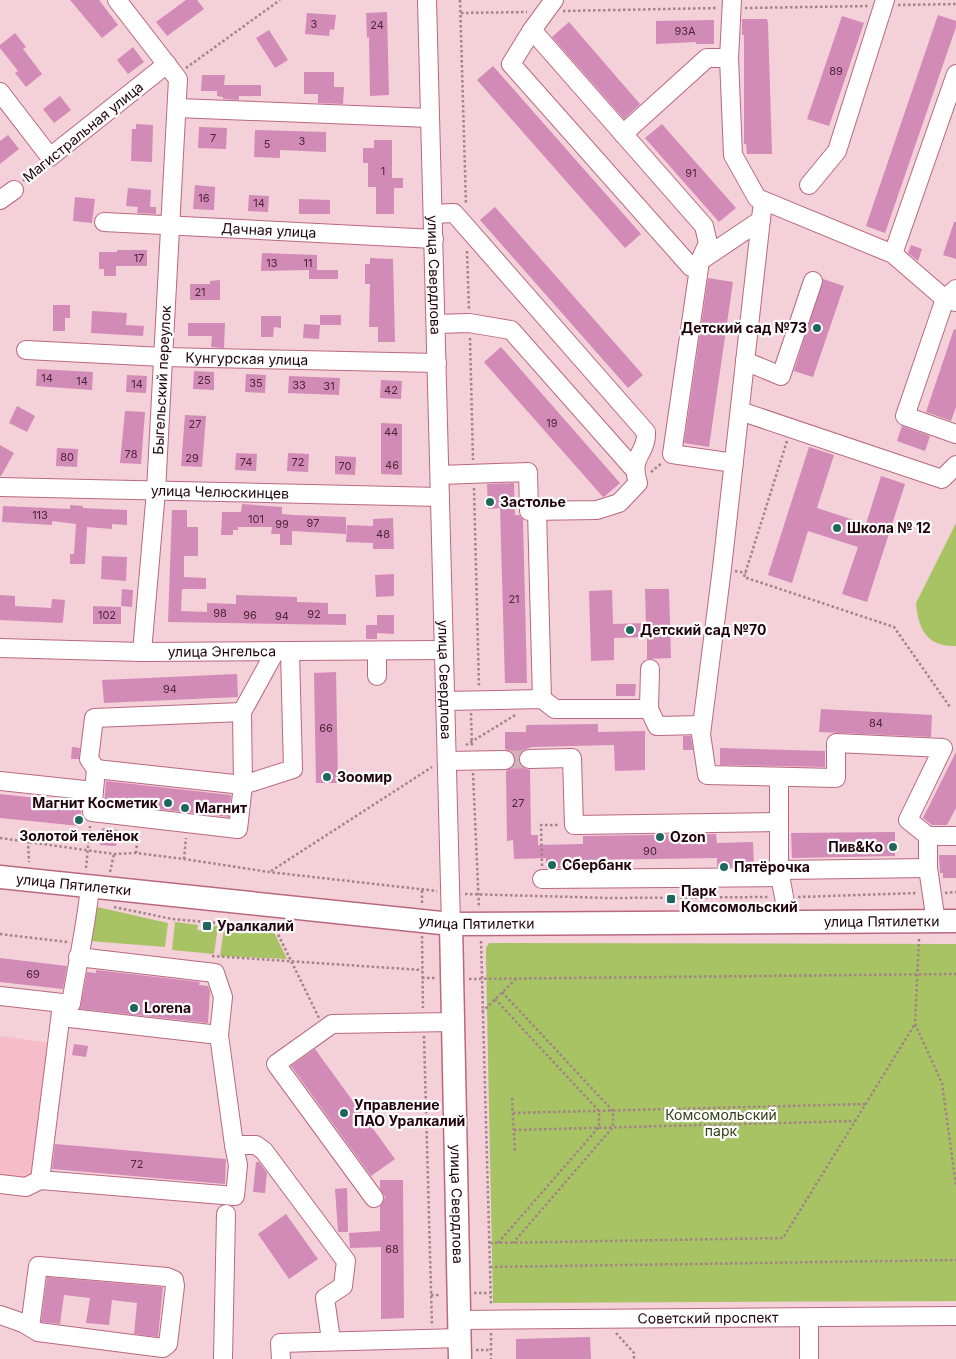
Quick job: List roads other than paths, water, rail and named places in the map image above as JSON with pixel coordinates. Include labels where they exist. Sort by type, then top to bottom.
[{"type":"main road","name":"улица Пятилетки","points":[[0,877],[93,874],[422,923],[789,924],[946,921]]},
{"type":"main road","name":"улица Свердлова","points":[[451,924],[459,1339]]},
{"type":"street","points":[[117,0],[171,70]]},
{"type":"street","name":"улица Свердлова","points":[[427,0],[451,924]]},
{"type":"street","points":[[809,185],[836,151],[884,4]]},
{"type":"street","points":[[733,5],[729,58],[733,155],[757,198],[894,254],[952,297],[905,416],[956,434]]},
{"type":"street","points":[[556,6],[532,30],[511,64],[691,267],[760,220]]},
{"type":"street","points":[[532,30],[704,226],[708,243],[700,261],[672,454],[734,463]]},
{"type":"street","points":[[623,134],[707,58],[729,58]]},
{"type":"street","name":"Быгельский переулок","points":[[142,652],[156,491],[177,108],[178,79],[171,70]]},
{"type":"street","name":"Магистральная улица","points":[[0,92],[50,157],[171,70]]},
{"type":"street","points":[[894,254],[956,74]]},
{"type":"street","points":[[177,108],[430,118]]},
{"type":"street","points":[[763,201],[701,734],[707,775],[836,778],[836,743],[944,748],[908,820],[928,836],[956,836]]},
{"type":"street","points":[[433,214],[454,213],[646,432],[646,442],[635,460],[636,476],[619,503],[597,510],[529,511],[528,472],[440,474]]},
{"type":"street","name":"Дачная улица","points":[[104,222],[434,240]]},
{"type":"street","points":[[745,361],[780,376],[813,281]]},
{"type":"street","points":[[436,324],[469,323],[511,330],[636,476]]},
{"type":"street","name":"Кунгурская улица","points":[[26,350],[163,357],[437,363]]},
{"type":"street","points":[[740,410],[942,479],[956,465]]},
{"type":"street","name":"улица Челюскинцев","points":[[0,487],[440,497]]},
{"type":"street","points":[[537,511],[542,699]]},
{"type":"street","name":"улица Энгельса","points":[[0,648],[142,652],[444,650]]},
{"type":"street","points":[[377,651],[377,676]]},
{"type":"street","points":[[242,712],[94,718],[89,759],[96,769],[92,812],[238,829],[243,786],[242,712],[283,652]]},
{"type":"street","points":[[96,769],[243,786],[293,769],[283,652]]},
{"type":"street","points":[[650,669],[649,709],[657,726],[702,725]]},
{"type":"street","points":[[445,701],[542,699],[555,709],[649,709]]},
{"type":"street","points":[[529,759],[572,758],[574,825],[779,822]]},
{"type":"street","points":[[447,759],[505,760]]},
{"type":"street","points":[[779,777],[780,873],[789,924]]},
{"type":"street","points":[[0,781],[94,791]]},
{"type":"street","points":[[928,836],[928,868],[932,893],[946,921]]},
{"type":"street","points":[[542,879],[928,868]]},
{"type":"street","points":[[40,1180],[62,1010],[71,1004],[93,874]]},
{"type":"street","points":[[0,1184],[26,1187],[40,1180],[235,1196],[238,1165],[219,1035],[223,997],[215,973],[80,951]]},
{"type":"street","points":[[0,996],[62,1010],[219,1035]]},
{"type":"street","points":[[374,1198],[276,1064],[332,1024],[453,1022]]},
{"type":"street","points":[[234,1145],[256,1145],[264,1151],[346,1261],[343,1286],[325,1298],[331,1340]]},
{"type":"street","points":[[223,1359],[226,1214]]},
{"type":"street","points":[[0,1315],[38,1332],[163,1348],[168,1344],[175,1286],[174,1280],[167,1277],[38,1266],[30,1327]]},
{"type":"street","name":"Советский проспект","points":[[280,1359],[280,1343],[331,1340],[459,1339],[491,1320],[956,1316]]},
{"type":"street","points":[[809,1318],[809,1359]]},
{"type":"tunnel","points":[[505,760],[529,759]]},
{"type":"place","name":"Детский сад №73","points":[[817,328]]},
{"type":"place","name":"Застолье","points":[[490,502]]},
{"type":"place","name":"Школа № 12","points":[[837,528]]},
{"type":"place","name":"Детский сад №70","points":[[630,630]]},
{"type":"place","name":"Зоомир","points":[[327,777]]},
{"type":"place","name":"Магнит Косметик","points":[[168,803]]},
{"type":"place","name":"Магнит","points":[[185,808]]},
{"type":"place","name":"Золотой телёнок","points":[[79,820]]},
{"type":"place","name":"Ozon","points":[[660,837]]},
{"type":"place","name":"Пив&Ко","points":[[893,847]]},
{"type":"place","name":"Сбербанк","points":[[552,865]]},
{"type":"place","name":"Пятёрочка","points":[[724,867]]},
{"type":"place","name":"Парк Комсомольский","points":[[671,899]]},
{"type":"place","name":"Уралкалий","points":[[207,926]]},
{"type":"place","name":"Lorena","points":[[134,1008]]},
{"type":"place","name":"Управление ПАО Уралкалий","points":[[344,1113]]},
{"type":"park label","name":"Комсомольский парк","points":[[721,1124]]}]
